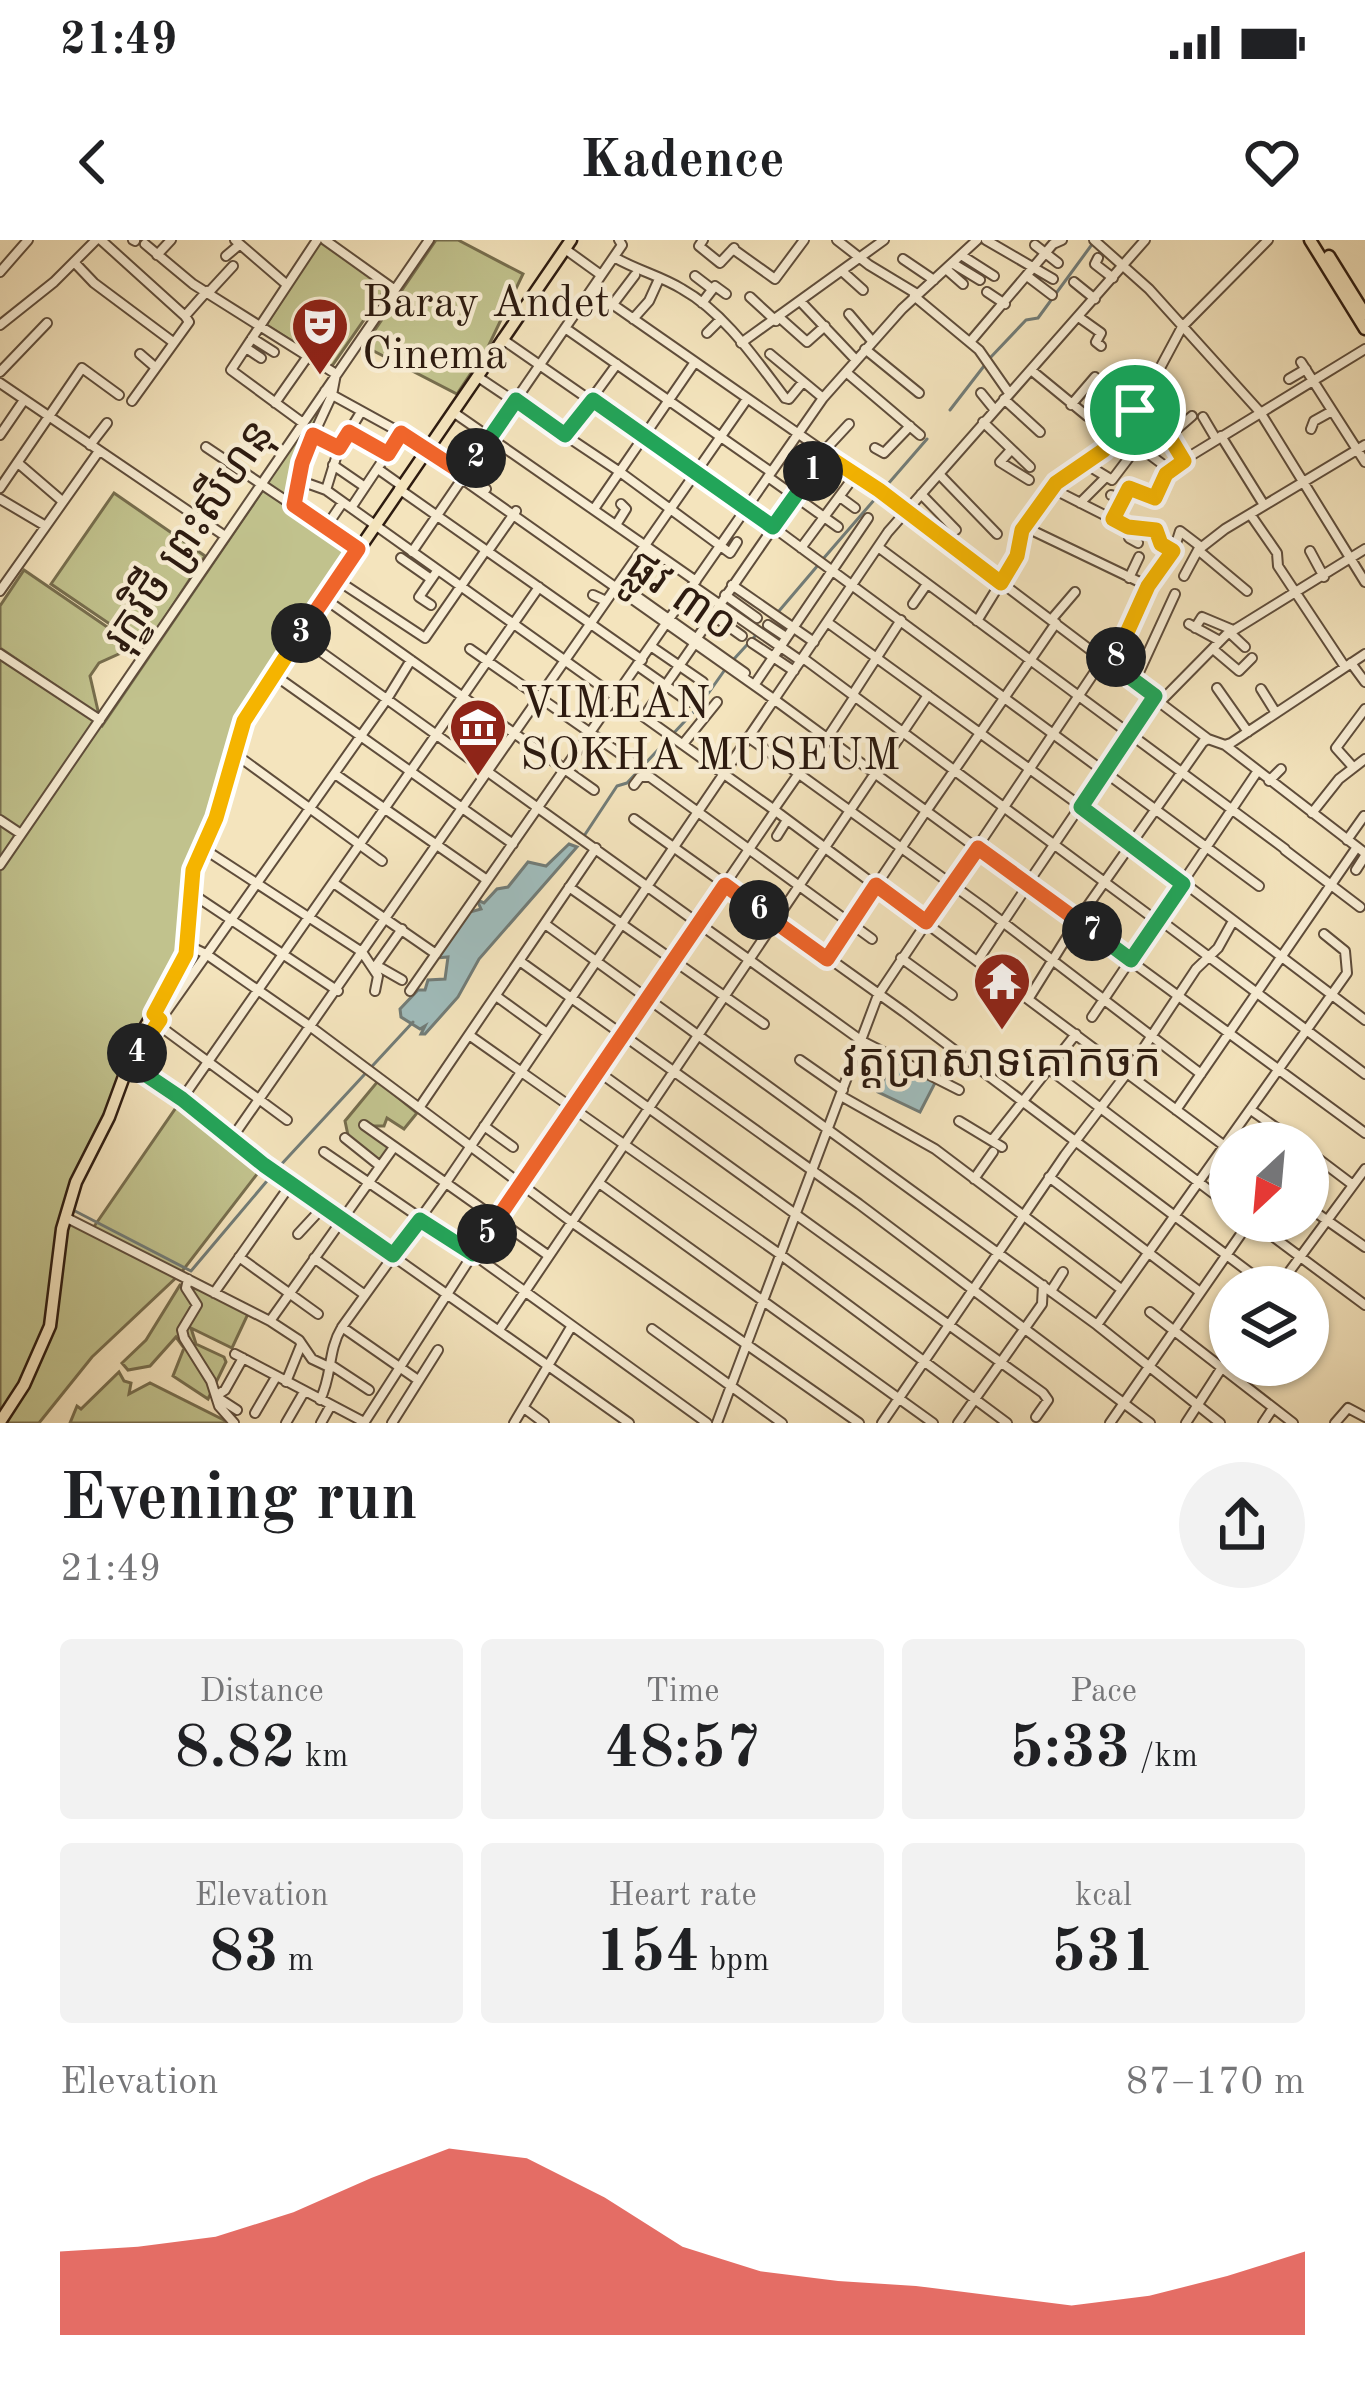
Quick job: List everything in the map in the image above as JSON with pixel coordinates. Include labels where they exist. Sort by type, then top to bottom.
[{"type":"main road","points":[[1315,240],[1363,305]]},
{"type":"main road","points":[[1315,240],[1365,328]]},
{"type":"main road","points":[[0,1422],[24,1385],[50,1326],[65,1216],[82,1167],[183,962],[193,870],[250,706],[568,244]]},
{"type":"street","points":[[0,272],[28,240]]},
{"type":"street","points":[[0,326],[98,240],[189,322],[132,401]]},
{"type":"street","points":[[157,255],[171,240]]},
{"type":"street","points":[[304,423],[231,371],[286,284],[321,240],[395,290]]},
{"type":"street","points":[[294,505],[298,480],[336,374],[429,240]]},
{"type":"street","points":[[412,552],[622,245],[619,240]]},
{"type":"street","points":[[703,240],[699,246],[720,263],[734,248],[775,279],[804,240]]},
{"type":"street","points":[[837,240],[916,295],[970,342],[987,360],[1006,396],[1040,432]]},
{"type":"street","points":[[742,343],[884,240]]},
{"type":"street","points":[[410,991],[796,434],[868,345],[916,295],[982,240],[1053,279]]},
{"type":"street","points":[[970,342],[1046,252],[1062,240]]},
{"type":"street","points":[[1094,240],[1149,289],[1261,412],[1365,582]]},
{"type":"street","points":[[320,1400],[332,1376],[330,1351],[342,1327],[446,1184],[878,547],[1145,240]]},
{"type":"street","points":[[977,621],[1017,556],[1025,527],[1062,477],[1104,450],[1135,410],[1182,327],[1268,240]]},
{"type":"street","points":[[138,242],[336,374]]},
{"type":"street","points":[[184,316],[208,292],[237,242],[286,284]]},
{"type":"street","points":[[568,244],[601,275]]},
{"type":"street","points":[[1035,245],[1058,262]]},
{"type":"street","points":[[962,255],[994,276]]},
{"type":"street","points":[[614,257],[678,286],[702,303],[742,343],[785,398],[791,398],[803,382]]},
{"type":"street","points":[[1098,258],[1095,264],[1113,278]]},
{"type":"street","points":[[903,259],[934,280]]},
{"type":"street","points":[[74,262],[94,283],[173,342]]},
{"type":"street","points":[[949,266],[980,280]]},
{"type":"street","points":[[949,266],[963,284]]},
{"type":"street","points":[[843,272],[863,290]]},
{"type":"street","points":[[613,304],[634,275]]},
{"type":"street","points":[[695,275],[712,289]]},
{"type":"street","points":[[1027,276],[1052,295]]},
{"type":"street","points":[[634,319],[659,279]]},
{"type":"street","points":[[1074,282],[1095,299]]},
{"type":"street","points":[[702,303],[716,286],[726,294]]},
{"type":"street","points":[[592,290],[882,492],[1362,852]]},
{"type":"street","points":[[987,292],[1005,304]]},
{"type":"street","points":[[750,297],[805,342],[825,326]]},
{"type":"street","points":[[801,302],[856,360]]},
{"type":"street","points":[[849,314],[868,345],[919,393]]},
{"type":"street","points":[[1080,317],[1101,333],[1096,341],[1101,346]]},
{"type":"street","points":[[707,332],[720,320]]},
{"type":"street","points":[[0,372],[47,323]]},
{"type":"street","points":[[566,328],[671,399],[838,527]]},
{"type":"street","points":[[252,338],[274,352]]},
{"type":"street","points":[[502,339],[773,527],[1259,886]]},
{"type":"street","points":[[246,348],[261,358]]},
{"type":"street","points":[[1113,519],[1131,488],[1155,498],[1169,470],[1365,349]]},
{"type":"street","points":[[770,353],[823,398]]},
{"type":"street","points":[[140,354],[155,368]]},
{"type":"street","points":[[275,404],[308,356]]},
{"type":"street","points":[[594,509],[695,362]]},
{"type":"street","points":[[565,435],[616,364]]},
{"type":"street","points":[[1289,379],[1303,365],[1361,447],[1365,462]]},
{"type":"street","points":[[0,488],[82,368],[119,395]]},
{"type":"street","points":[[1031,370],[1087,416]]},
{"type":"street","points":[[847,373],[920,435]]},
{"type":"street","points":[[476,376],[730,553],[737,542]]},
{"type":"street","points":[[1071,405],[1095,377]]},
{"type":"street","points":[[0,382],[225,536]]},
{"type":"street","name":"ផ្លូវ ៣០","points":[[328,393],[426,450],[776,698],[1365,1133]]},
{"type":"street","name":"រុក្ខវិថី ព្រះសីហនុ","points":[[0,865],[328,393]]},
{"type":"street","points":[[981,393],[994,409]]},
{"type":"street","points":[[232,1138],[747,399]]},
{"type":"street","points":[[0,435],[24,400]]},
{"type":"street","points":[[1135,410],[1169,436],[1184,461]]},
{"type":"street","points":[[1312,429],[1314,421],[1332,411]]},
{"type":"street","points":[[326,490],[339,448],[361,412]]},
{"type":"street","points":[[453,412],[694,584],[757,618]]},
{"type":"street","points":[[1169,436],[1192,416]]},
{"type":"street","points":[[1203,417],[1264,506]]},
{"type":"street","points":[[982,422],[1030,467]]},
{"type":"street","points":[[0,591],[106,423]]},
{"type":"street","points":[[645,716],[824,453],[850,424]]},
{"type":"street","points":[[875,448],[884,453],[910,426]]},
{"type":"street","points":[[1119,431],[1169,470]]},
{"type":"street","points":[[349,432],[388,454]]},
{"type":"street","points":[[326,527],[365,487],[401,433]]},
{"type":"street","points":[[313,435],[339,448]]},
{"type":"street","points":[[206,447],[358,549]]},
{"type":"street","points":[[1084,463],[1115,478],[1137,447]]},
{"type":"street","points":[[1184,576],[1200,549],[1361,447]]},
{"type":"street","points":[[1010,451],[1000,462],[1029,480]]},
{"type":"street","points":[[18,464],[61,500]]},
{"type":"street","points":[[333,465],[365,487]]},
{"type":"street","points":[[377,469],[689,702]]},
{"type":"street","points":[[801,548],[856,474]]},
{"type":"street","points":[[939,474],[997,534]]},
{"type":"street","points":[[1080,503],[1106,477]]},
{"type":"street","points":[[298,480],[326,490],[412,552],[434,574]]},
{"type":"street","points":[[805,481],[816,491]]},
{"type":"street","points":[[1053,489],[1128,527],[1156,530],[1161,544],[1173,551]]},
{"type":"street","points":[[921,494],[956,530]]},
{"type":"street","points":[[1112,495],[1123,499]]},
{"type":"street","points":[[840,497],[855,508]]},
{"type":"street","points":[[0,499],[44,525]]},
{"type":"street","points":[[616,525],[626,509],[621,504]]},
{"type":"street","points":[[337,580],[425,638],[515,512]]},
{"type":"street","points":[[1250,514],[1277,553],[1278,566],[1365,682]]},
{"type":"street","points":[[757,681],[868,518]]},
{"type":"street","points":[[1025,527],[1148,586]]},
{"type":"street","points":[[1128,527],[1129,538],[1138,543]]},
{"type":"street","points":[[717,1423],[878,995],[901,958],[1054,732],[1108,662],[1148,586],[1173,551],[1180,530],[1247,592]]},
{"type":"street","points":[[878,547],[1360,907]]},
{"type":"street","points":[[978,960],[1104,770],[1158,698],[1220,640],[1365,549]]},
{"type":"street","points":[[505,564],[514,551]]},
{"type":"street","points":[[1310,551],[1324,577]]},
{"type":"street","points":[[1129,578],[1139,557]]},
{"type":"street","points":[[401,558],[460,588],[617,696],[1209,1135]]},
{"type":"street","points":[[431,605],[419,597],[434,574]]},
{"type":"street","points":[[913,604],[927,584]]},
{"type":"street","points":[[732,585],[814,642]]},
{"type":"street","points":[[182,1099],[261,992],[539,587]]},
{"type":"street","points":[[827,959],[1075,592]]},
{"type":"street","points":[[1135,681],[1175,594]]},
{"type":"street","points":[[593,595],[606,601]]},
{"type":"street","points":[[686,596],[742,636]]},
{"type":"street","points":[[325,599],[594,790]]},
{"type":"street","points":[[722,600],[758,632],[854,695],[1365,1074]]},
{"type":"street","points":[[484,623],[493,610]]},
{"type":"street","points":[[1220,640],[1192,626],[1202,616],[1232,632],[1245,647]]},
{"type":"street","points":[[220,1396],[239,1356],[365,1423],[596,1070],[799,772],[812,761],[901,620]]},
{"type":"street","points":[[827,622],[1365,1020]]},
{"type":"street","points":[[768,625],[787,638]]},
{"type":"street","points":[[299,636],[864,1042],[958,1090]]},
{"type":"street","name":"ផ្លូវ ៣០","points":[[696,641],[776,698]]},
{"type":"street","points":[[752,644],[794,671]]},
{"type":"street","points":[[652,647],[703,682]]},
{"type":"street","points":[[470,649],[635,764]]},
{"type":"street","points":[[1213,650],[1239,671],[1252,658]]},
{"type":"street","points":[[0,654],[100,720]]},
{"type":"street","points":[[1225,746],[1365,654]]},
{"type":"street","points":[[286,1120],[209,1066],[157,1019],[234,919],[411,660]]},
{"type":"street","points":[[274,674],[513,844]]},
{"type":"street","points":[[1217,688],[1248,732]]},
{"type":"street","points":[[1261,689],[1276,712]]},
{"type":"street","points":[[499,1330],[928,695]]},
{"type":"street","points":[[683,744],[717,702]]},
{"type":"street","points":[[1353,767],[1336,748],[1365,709]]},
{"type":"street","points":[[748,737],[1201,1074]]},
{"type":"street","points":[[1029,998],[1106,880],[1208,739]]},
{"type":"street","points":[[232,752],[382,861]]},
{"type":"street","points":[[1312,813],[1365,759]]},
{"type":"street","points":[[1269,781],[1281,769]]},
{"type":"street","points":[[1092,1017],[1257,772]]},
{"type":"street","points":[[335,774],[487,880]]},
{"type":"street","points":[[634,785],[647,775],[872,939]]},
{"type":"street","points":[[1347,840],[1364,816]]},
{"type":"street","points":[[634,819],[1023,1101],[1239,1266]]},
{"type":"street","points":[[0,820],[21,834]]},
{"type":"street","points":[[777,836],[787,820]]},
{"type":"street","points":[[419,1108],[596,848]]},
{"type":"street","points":[[204,849],[362,952],[375,968],[379,983],[375,991]]},
{"type":"street","points":[[1356,871],[1362,852]]},
{"type":"street","points":[[1176,1110],[1330,885],[1362,852]]},
{"type":"street","points":[[698,880],[706,870]]},
{"type":"street","points":[[335,884],[436,954]]},
{"type":"street","points":[[569,887],[764,1024]]},
{"type":"street","points":[[190,893],[338,991]]},
{"type":"street","points":[[882,1423],[1049,1177],[1233,921]]},
{"type":"street","points":[[545,924],[1097,1324],[1220,1423]]},
{"type":"street","points":[[375,968],[402,929]]},
{"type":"street","points":[[1243,1122],[1348,970],[1342,948],[1324,934]]},
{"type":"street","points":[[786,948],[795,936]]},
{"type":"street","points":[[187,945],[311,1027],[573,1223],[859,1423]]},
{"type":"street","points":[[901,958],[952,995]]},
{"type":"street","points":[[521,962],[974,1288],[1150,1423]]},
{"type":"street","points":[[375,968],[401,980]]},
{"type":"street","points":[[496,996],[547,1033]]},
{"type":"street","points":[[715,1045],[725,1032]]},
{"type":"street","points":[[993,1139],[1076,1034]]},
{"type":"street","points":[[469,1035],[781,1255],[1007,1423]]},
{"type":"street","points":[[800,1060],[842,1093],[935,1149],[1121,1289]]},
{"type":"street","points":[[130,1065],[629,1423]]},
{"type":"street","points":[[1049,1069],[1209,1190]]},
{"type":"street","points":[[596,1070],[1046,1396],[1036,1417]]},
{"type":"street","points":[[1250,1110],[1267,1122]]},
{"type":"street","points":[[959,1120],[993,1139],[997,1150],[974,1179]]},
{"type":"street","points":[[364,1125],[549,1256]]},
{"type":"street","points":[[484,1126],[513,1147]]},
{"type":"street","points":[[345,1138],[380,1166]]},
{"type":"street","points":[[270,1322],[394,1148]]},
{"type":"street","points":[[324,1152],[707,1423]]},
{"type":"street","points":[[1329,1167],[1354,1185]]},
{"type":"street","points":[[1097,1324],[1209,1169]]},
{"type":"street","points":[[1329,1216],[1365,1169]]},
{"type":"street","points":[[1049,1177],[1200,1292]]},
{"type":"street","points":[[214,1293],[291,1184]]},
{"type":"street","points":[[599,1184],[933,1423]]},
{"type":"street","points":[[298,1234],[324,1205]]},
{"type":"street","points":[[65,1216],[270,1322],[302,1344],[312,1359],[369,1390]]},
{"type":"street","points":[[1329,1222],[1365,1247]]},
{"type":"street","points":[[1110,1423],[1235,1242]]},
{"type":"street","points":[[1282,1242],[1365,1305]]},
{"type":"street","points":[[1293,1266],[1310,1242]]},
{"type":"street","points":[[239,1257],[318,1314]]},
{"type":"street","points":[[314,1258],[365,1294]]},
{"type":"street","points":[[958,1423],[1042,1304],[1047,1288],[1063,1273]]},
{"type":"street","points":[[188,1279],[186,1288],[197,1305],[182,1330],[184,1338],[234,1423]]},
{"type":"street","points":[[1150,1312],[1209,1358]]},
{"type":"street","points":[[342,1327],[418,1380]]},
{"type":"street","points":[[514,1423],[571,1327]]},
{"type":"street","points":[[652,1329],[782,1423]]},
{"type":"street","points":[[255,1413],[302,1344]]},
{"type":"street","points":[[392,1423],[438,1350]]},
{"type":"street","points":[[1186,1423],[1212,1386]]},
{"type":"street","points":[[1245,1386],[1293,1423]]},
{"type":"street","points":[[286,1423],[304,1392]]},
{"type":"street","points":[[220,1396],[236,1409]]},
{"type":"street","points":[[321,1423],[331,1406]]},
{"type":"street","points":[[524,1408],[544,1423]]},
{"type":"street","points":[[1263,1423],[1274,1408]]},
{"type":"street","points":[[1335,1423],[1348,1408],[1365,1417]]},
{"type":"green space","points":[[436,240],[458,240],[523,274],[487,349],[457,394],[364,346]]},
{"type":"green space","points":[[320,241],[386,288],[332,366],[266,325]]},
{"type":"green space","points":[[324,403],[292,501],[265,484]]},
{"type":"green space","points":[[263,490],[352,550],[240,713],[229,766],[196,862],[187,945],[137,1041],[65,1216],[93,1228],[182,1099],[264,1165],[180,1274],[92,1357],[39,1423],[0,1423],[0,659],[102,726]]},
{"type":"green space","points":[[114,493],[205,556],[145,648],[51,584]]},
{"type":"green space","points":[[24,570],[113,631],[123,652],[99,663],[90,676],[99,715],[0,648],[0,606]]},
{"type":"green space","points":[[378,1081],[417,1113],[404,1129],[387,1118],[384,1126],[374,1126],[390,1147],[380,1164],[349,1140],[345,1121]]},
{"type":"green space","points":[[180,1285],[206,1291],[248,1314],[232,1348],[191,1328],[196,1344],[226,1362],[208,1399],[173,1376],[184,1348],[176,1337],[150,1366],[128,1370],[122,1363],[146,1340]]},
{"type":"green space","points":[[119,1372],[131,1383],[129,1394],[150,1383],[230,1423],[70,1423],[77,1406],[81,1409]]},
{"type":"water","points":[[569,844],[577,847],[479,959],[458,997],[425,1034],[421,1034],[425,1026],[420,1029],[401,1017],[400,1009],[418,990],[425,990],[428,980],[445,979],[448,957],[436,958],[470,912],[481,909],[477,900],[484,903],[497,889],[508,887],[528,862],[546,866]]},
{"type":"water","points":[[893,1060],[936,1081],[920,1112],[878,1092]]},
{"type":"waterway","points":[[990,358],[1026,320],[1038,318],[1093,243]]},
{"type":"waterway","points":[[950,410],[984,366]]},
{"type":"waterway","points":[[823,559],[927,439]]},
{"type":"waterway","points":[[779,611],[819,564]]},
{"type":"waterway","points":[[734,659],[756,635]]},
{"type":"waterway","points":[[584,836],[617,786],[627,783],[700,705],[724,671]]},
{"type":"waterway","points":[[277,1169],[413,1022]]},
{"type":"waterway","points":[[75,1211],[191,1271],[272,1175]]},
{"type":"place","name":"Baray Andet Cinema","points":[[320,377]]},
{"type":"place","name":"VIMEAN SOKHA MUSEUM","points":[[478,778]]},
{"type":"place","name":"វត្តប្រាសាទគោកចក","points":[[1002,1032]]},
{"type":"route","points":[[516,400],[565,435],[593,400],[773,527],[824,454],[1001,583],[1017,556],[1022,530],[1056,483],[1104,450],[1135,410],[1169,436],[1184,461],[1169,470],[1155,498],[1129,488],[1113,519],[1128,527],[1151,527],[1161,544],[1173,551],[1148,586],[1112,664],[1155,696],[1081,807],[1183,884],[1131,960],[978,848],[926,922],[876,885],[827,959],[725,885],[473,1254],[420,1220],[393,1255],[133,1066],[160,1020],[154,1014],[186,954],[193,870],[210,836],[247,713],[358,549],[294,505],[313,435],[339,448],[349,432],[388,454],[401,433],[464,474],[516,400]]}]
